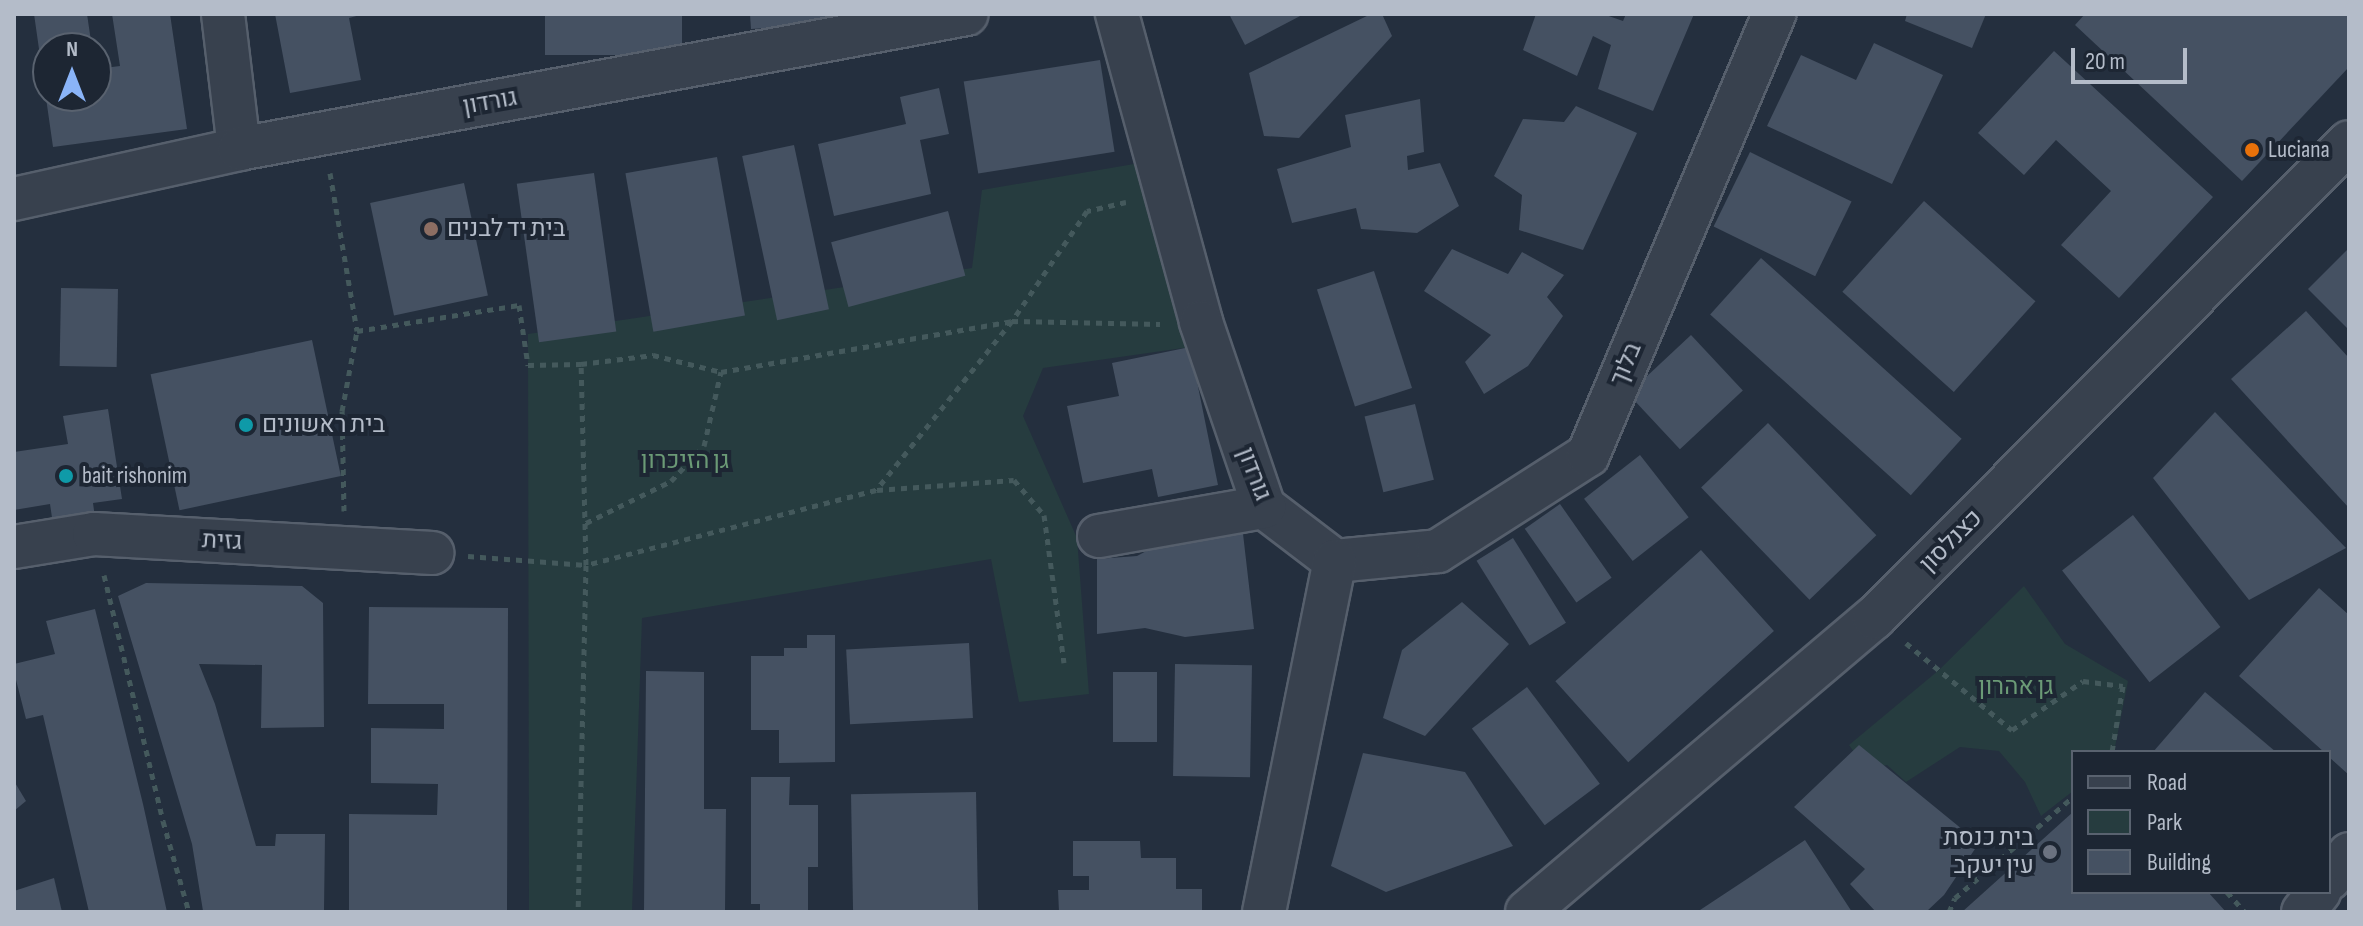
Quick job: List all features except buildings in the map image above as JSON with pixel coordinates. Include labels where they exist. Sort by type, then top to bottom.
[{"type":"street","points":[[223,14],[239,149]]},
{"type":"street","name":"גורדון","points":[[14,199],[239,149],[967,14]]},
{"type":"street","name":"גורדון","points":[[1117,14],[1201,322],[1264,507],[1335,561]]},
{"type":"street","name":"בלוך","points":[[1335,561],[1438,551],[1588,455],[1774,14]]},
{"type":"street","name":"כצנלסון","points":[[1527,912],[1874,618],[2349,142]]},
{"type":"street","points":[[1099,536],[1264,507]]},
{"type":"street","name":"גזית","points":[[14,547],[94,534],[432,553]]},
{"type":"street","points":[[1271,901],[1335,561]]},
{"type":"street","points":[[2331,876],[2349,854]]},
{"type":"street","points":[[2303,912],[2317,894]]},
{"type":"path","points":[[323,133],[357,331],[342,411],[345,548]]},
{"type":"path","points":[[876,490],[1012,321],[1087,211],[1168,194]]},
{"type":"path","points":[[357,331],[519,305],[528,365],[581,364],[653,355],[721,372],[1012,321],[1188,325],[1201,322]]},
{"type":"path","points":[[578,912],[586,565],[581,364]]},
{"type":"path","points":[[586,523],[671,481],[704,446],[721,372]]},
{"type":"path","points":[[432,553],[586,565],[876,490],[1014,480],[1044,515],[1064,663]]},
{"type":"path","points":[[94,534],[163,821],[189,912]]},
{"type":"path","points":[[1874,618],[2012,730],[2083,681],[2123,686],[2112,750]]},
{"type":"path","points":[[1949,912],[1955,898],[2071,799]]},
{"type":"path","points":[[2229,894],[2245,912]]},
{"type":"green space","name":"גן הזיכרון","points":[[1134,164],[1168,194],[1190,347],[1043,368],[1023,416],[1077,538],[1089,694],[1019,702],[991,559],[642,618],[632,912],[529,912],[528,334],[972,268],[982,190]]},
{"type":"green space","name":"גן אהרון","points":[[2024,586],[2065,644],[2128,681],[2114,750],[2071,750],[2071,793],[2041,816],[2025,782],[1999,751],[1960,747],[1906,782],[1887,765],[1867,770],[1849,745],[1939,670]]},
{"type":"place","name":"Luciana","points":[[2252,150]]},
{"type":"place","name":"בית יד לבנים","points":[[431,229]]},
{"type":"place","name":"בית ראשונים","points":[[246,425]]},
{"type":"place","name":"bait rishonim","points":[[66,476]]},
{"type":"place","name":"בית כנסת עין יעקב","points":[[2050,852]]}]
